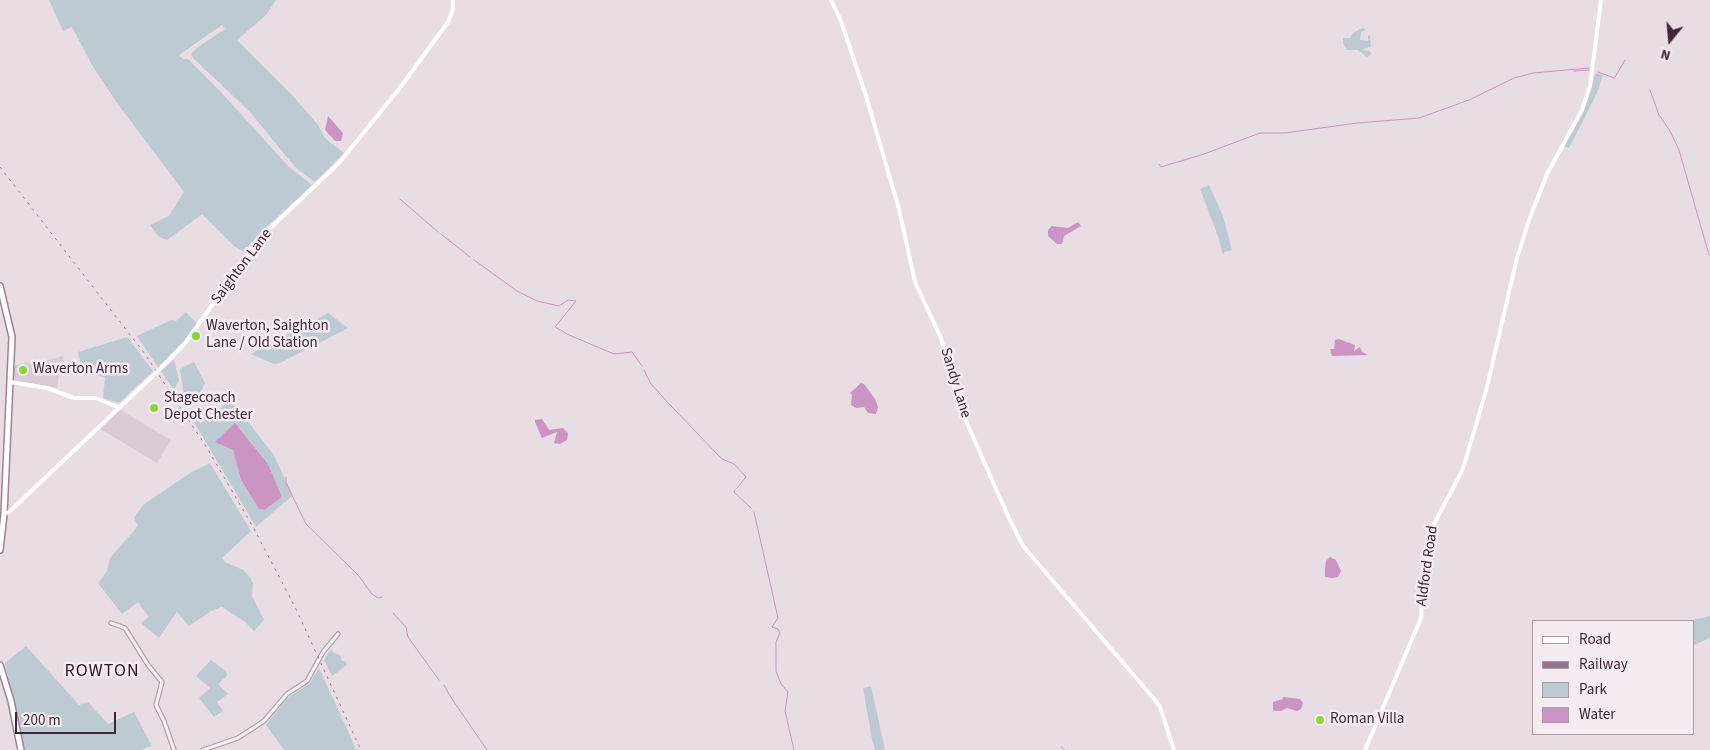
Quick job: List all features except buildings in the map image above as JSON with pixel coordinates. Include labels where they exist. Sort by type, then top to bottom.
[{"type":"highway","points":[[0,286],[12,329],[4,514],[0,550]]},
{"type":"highway","points":[[0,665],[11,701],[21,750]]},
{"type":"street","name":"Saighton Lane","points":[[4,514],[9,512],[186,343],[261,237],[334,168],[365,132],[448,22],[452,14],[453,0]]},
{"type":"street","name":"Sandy Lane","points":[[831,0],[841,21],[866,96],[900,209],[915,282],[941,338],[958,405],[1008,516],[1023,546],[1160,707],[1174,750]]},
{"type":"street","name":"Aldford Road","points":[[1365,750],[1421,618],[1425,568],[1434,524],[1462,471],[1488,382],[1517,258],[1528,223],[1547,174],[1582,110],[1590,86],[1601,0]]},
{"type":"street","points":[[10,382],[47,388],[74,398],[95,398],[118,407]]},
{"type":"street","points":[[111,623],[125,628],[148,665],[162,682],[156,705],[174,750]]},
{"type":"street","points":[[203,750],[248,733],[264,721],[288,694],[307,681],[323,652],[338,634]]},
{"type":"shaded area","points":[[63,356],[65,368],[58,378],[58,388],[13,380],[14,365],[21,365],[26,362],[31,365]]},
{"type":"shaded area","points":[[117,408],[171,440],[157,463],[97,427]]},
{"type":"green space","points":[[49,0],[276,0],[266,15],[237,40],[293,96],[318,125],[325,138],[344,153],[315,182],[295,167],[250,112],[193,58],[191,54],[198,47],[225,29],[222,25],[179,55],[183,59],[188,59],[289,167],[312,185],[257,236],[244,252],[234,246],[202,214],[167,240],[159,237],[150,225],[169,216],[184,192],[117,103],[92,65],[72,27],[63,31]]},
{"type":"green space","points":[[1362,28],[1366,30],[1361,32],[1360,40],[1368,41],[1368,36],[1370,35],[1371,47],[1362,49],[1371,52],[1367,57],[1358,50],[1347,50],[1343,43],[1343,38],[1350,38],[1353,33]]},
{"type":"green space","points":[[1596,73],[1603,75],[1597,93],[1569,148],[1564,146],[1582,114]]},
{"type":"green space","points":[[1209,185],[1223,216],[1232,250],[1224,252],[1223,255],[1218,236],[1200,189]]},
{"type":"green space","points":[[186,312],[197,324],[186,340],[158,367],[137,336],[171,320],[176,321]]},
{"type":"green space","points":[[328,313],[348,328],[280,363],[274,364],[251,354]]},
{"type":"green space","points":[[127,337],[153,371],[119,403],[103,398],[105,377],[83,373],[78,352]]},
{"type":"green space","points":[[174,360],[179,380],[174,390],[161,371]]},
{"type":"green space","points":[[194,362],[205,383],[200,393],[184,406],[180,398],[184,395],[180,369]]},
{"type":"green space","points":[[229,401],[243,415],[273,454],[293,495],[256,527],[188,412],[190,409],[200,423],[205,420],[203,416],[206,415],[208,418]],"holes":[[[235,423],[268,464],[282,497],[265,510],[259,509],[241,480],[233,450],[216,442]]]},
{"type":"green space","points":[[210,463],[251,531],[222,558],[225,562],[243,570],[250,577],[253,583],[252,596],[264,620],[254,631],[245,622],[222,607],[211,611],[189,626],[177,612],[159,638],[141,623],[149,617],[138,602],[122,614],[98,583],[107,571],[110,558],[138,526],[134,518],[143,505],[190,473]]},
{"type":"green space","points":[[1710,616],[1710,638],[1695,645],[1695,620],[1693,620]]},
{"type":"green space","points":[[26,646],[79,705],[88,702],[108,724],[134,712],[152,746],[139,750],[25,750],[5,663]]},
{"type":"green space","points":[[331,649],[334,653],[340,655],[342,661],[345,661],[347,665],[332,676],[324,660]]},
{"type":"green space","points":[[211,660],[226,671],[227,676],[218,684],[228,694],[217,702],[223,711],[214,717],[199,698],[210,688],[196,676]]},
{"type":"green space","points":[[319,668],[356,750],[284,750],[266,725],[286,699],[310,683]]},
{"type":"green space","points":[[871,686],[885,750],[875,750],[872,739],[863,688]]},
{"type":"water","points":[[328,116],[343,133],[341,141],[335,141],[325,130]]},
{"type":"water","points":[[1078,222],[1081,226],[1064,236],[1062,244],[1057,244],[1048,236],[1048,230],[1052,226],[1068,228]]},
{"type":"water","points":[[1339,339],[1355,345],[1354,351],[1360,347],[1362,352],[1368,355],[1332,356],[1330,349],[1334,349],[1335,340]]},
{"type":"water","points":[[861,383],[864,384],[875,399],[878,407],[876,414],[868,413],[864,407],[856,408],[851,405],[852,395],[850,393]]},
{"type":"water","points":[[542,419],[549,430],[563,428],[568,433],[567,440],[560,444],[554,443],[557,432],[542,438],[535,420]]},
{"type":"water","points":[[235,423],[268,464],[282,497],[265,510],[259,509],[241,480],[233,450],[215,442]]},
{"type":"water","points":[[1330,557],[1336,560],[1341,571],[1338,577],[1325,577],[1326,561]]},
{"type":"water","points":[[1283,697],[1300,699],[1303,703],[1301,709],[1297,711],[1287,708],[1281,711],[1273,711],[1273,702],[1283,699]]},
{"type":"waterway","points":[[1615,77],[1625,60]]},
{"type":"waterway","points":[[1159,164],[1161,167],[1204,154],[1260,133],[1285,133],[1357,123],[1419,118],[1469,100],[1514,78],[1533,73],[1589,68]]},
{"type":"waterway","points":[[1574,71],[1589,70]]},
{"type":"waterway","points":[[1598,72],[1614,78]]},
{"type":"waterway","points":[[1650,90],[1659,115],[1670,131],[1679,150],[1709,255]]},
{"type":"waterway","points":[[400,199],[438,232]]},
{"type":"waterway","points":[[441,234],[470,257]]},
{"type":"waterway","points":[[474,260],[517,291],[537,301],[559,306],[568,300],[576,301],[555,327],[614,354],[632,352],[642,366]]},
{"type":"waterway","points":[[644,370],[651,384],[671,406],[722,459],[734,464],[746,477],[737,488]]},
{"type":"waterway","points":[[286,477],[286,483],[306,524],[358,575],[372,594],[378,598],[382,597]]},
{"type":"waterway","points":[[735,490],[734,492],[751,508]]},
{"type":"waterway","points":[[754,512],[778,618],[772,627],[778,629],[780,633],[776,642],[776,671],[781,684],[788,692],[785,711],[794,750]]},
{"type":"waterway","points":[[393,613],[406,627],[408,637],[439,680]]},
{"type":"waterway","points":[[444,685],[487,750]]},
{"type":"waterway","points":[[1061,747],[1065,750]]},
{"type":"railway","points":[[0,167],[145,354],[207,448],[253,527],[295,607],[361,750]]},
{"type":"place","name":"Waverton, Saighton Lane / Old Station","points":[[196,336]]},
{"type":"place","name":"Waverton Arms","points":[[23,370]]},
{"type":"place","name":"Stagecoach Depot Chester","points":[[154,408]]},
{"type":"place","name":"Roman Villa","points":[[1320,720]]},
{"type":"district","name":"ROWTON","points":[[102,672]]}]
